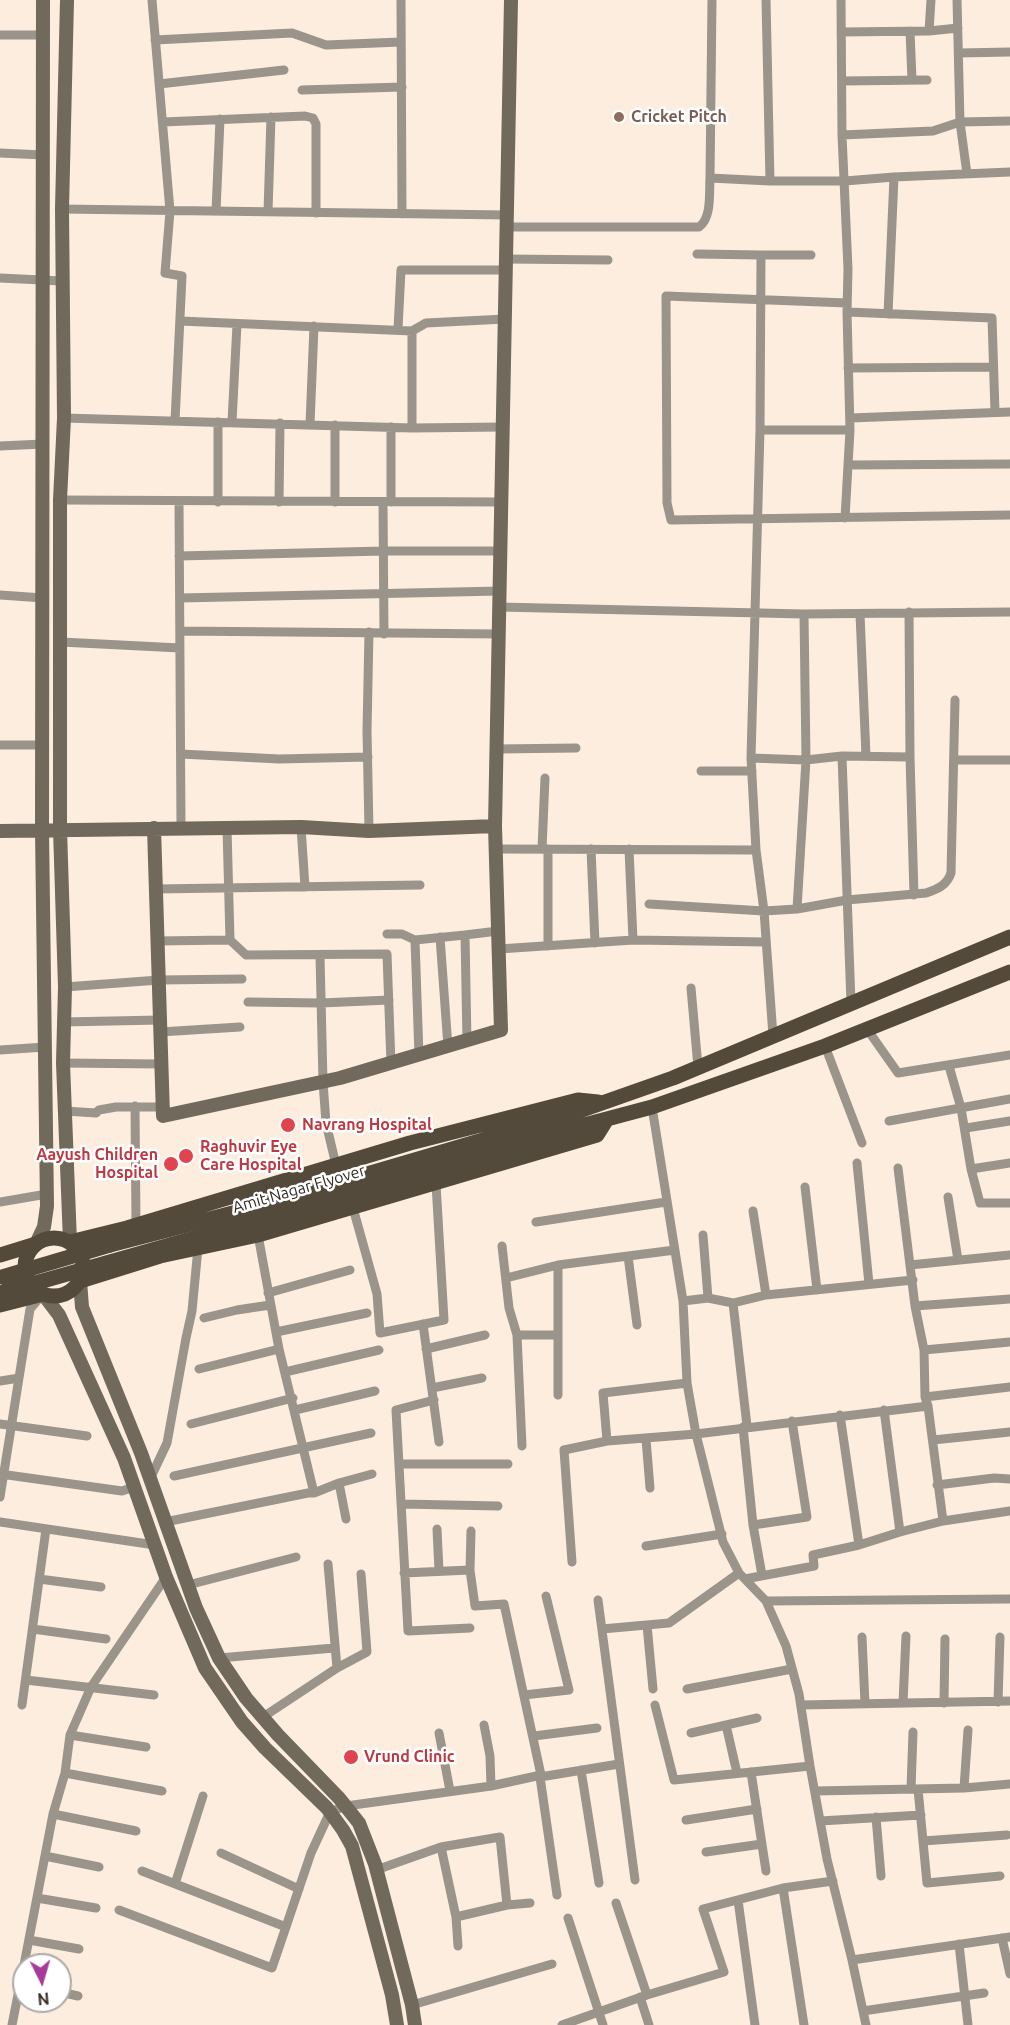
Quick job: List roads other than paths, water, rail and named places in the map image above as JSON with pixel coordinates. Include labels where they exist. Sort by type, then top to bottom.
[{"type":"main road","name":"Amit Nagar Flyover","points":[[0,1293],[343,1196],[571,1121],[601,1102],[698,1067],[1010,937]]},
{"type":"main road","name":"Amit Nagar Flyover","points":[[0,1277],[110,1245],[571,1121],[607,1119],[652,1107],[825,1046],[1010,972]]},
{"type":"main road","points":[[0,1255],[53,1237],[70,1242],[136,1225],[410,1143],[578,1100],[601,1102]]},
{"type":"main road","points":[[80,1281],[160,1256],[258,1235],[597,1135],[607,1119]]},
{"type":"main road","points":[[0,1305],[43,1294],[60,1296],[68,1293],[80,1281],[83,1273],[82,1256],[70,1242]]},
{"type":"main road","points":[[36,1244],[26,1258],[25,1266],[29,1283],[43,1294]]},
{"type":"street","points":[[36,1244],[44,1227],[47,1206],[42,830],[43,0]]},
{"type":"street","points":[[67,0],[62,208],[64,418],[60,500],[60,829],[65,987],[63,1063],[70,1242]]},
{"type":"street","points":[[152,0],[170,211],[165,273],[182,276],[175,422]]},
{"type":"street","points":[[401,0],[402,214]]},
{"type":"street","points":[[154,828],[163,1116],[323,1082],[467,1042],[501,1030],[495,826],[511,0]]},
{"type":"street","points":[[62,208],[402,214],[506,221],[699,227],[704,223],[708,214],[712,0]]},
{"type":"street","points":[[766,0],[770,181]]},
{"type":"street","points":[[841,0],[850,418],[845,518]]},
{"type":"street","points":[[929,31],[931,0]]},
{"type":"street","points":[[957,0],[960,122],[967,174]]},
{"type":"street","points":[[842,32],[929,31],[958,28]]},
{"type":"street","points":[[910,31],[912,80]]},
{"type":"street","points":[[155,40],[292,33],[326,45],[401,42]]},
{"type":"street","points":[[0,35],[43,35]]},
{"type":"street","points":[[959,53],[1010,52]]},
{"type":"street","points":[[159,84],[284,70]]},
{"type":"street","points":[[842,81],[927,80]]},
{"type":"street","points":[[302,90],[402,87]]},
{"type":"street","points":[[268,212],[271,117]]},
{"type":"street","points":[[163,122],[313,117],[316,124],[316,213]]},
{"type":"street","points":[[216,211],[220,119]]},
{"type":"street","points":[[843,135],[933,131],[960,122],[1010,121]]},
{"type":"street","points":[[0,153],[43,155]]},
{"type":"street","points":[[710,178],[845,181],[1010,172]]},
{"type":"street","points":[[888,314],[894,177]]},
{"type":"street","points":[[697,254],[811,255]]},
{"type":"street","points":[[761,255],[760,430],[751,758],[756,849],[764,910],[773,1036]]},
{"type":"street","points":[[398,329],[401,270],[608,260]]},
{"type":"street","points":[[0,278],[62,281]]},
{"type":"street","points":[[995,412],[992,318],[888,314],[761,300],[666,296],[667,503],[671,520],[1010,515]]},
{"type":"street","points":[[180,321],[412,331],[426,323],[505,319]]},
{"type":"street","points":[[232,422],[237,324]]},
{"type":"street","points":[[310,424],[314,326]]},
{"type":"street","points":[[412,331],[412,428]]},
{"type":"street","points":[[848,368],[993,367]]},
{"type":"street","points":[[850,418],[1010,412]]},
{"type":"street","points":[[64,418],[412,428],[503,427]]},
{"type":"street","points":[[218,422],[218,502]]},
{"type":"street","points":[[279,502],[280,423]]},
{"type":"street","points":[[334,425],[335,502]]},
{"type":"street","points":[[384,634],[383,551],[391,427]]},
{"type":"street","points":[[760,430],[850,430]]},
{"type":"street","points":[[0,446],[43,444]]},
{"type":"street","points":[[849,465],[1010,464]]},
{"type":"street","points":[[60,500],[501,502]]},
{"type":"street","points":[[179,502],[181,828]]},
{"type":"street","points":[[179,556],[500,550]]},
{"type":"street","points":[[180,598],[500,591]]},
{"type":"street","points":[[0,595],[43,597]]},
{"type":"street","points":[[499,608],[804,614],[1010,612]]},
{"type":"street","points":[[909,612],[914,895]]},
{"type":"street","points":[[797,909],[806,760],[804,614]]},
{"type":"street","points":[[860,614],[866,756]]},
{"type":"street","points":[[180,631],[499,634]]},
{"type":"street","points":[[369,632],[369,831]]},
{"type":"street","points":[[61,642],[180,648]]},
{"type":"street","points":[[649,904],[764,910],[797,909],[847,900],[926,894],[937,890],[948,881],[951,873],[955,700]]},
{"type":"street","points":[[0,745],[42,745]]},
{"type":"street","points":[[497,749],[576,748]]},
{"type":"street","points":[[181,754],[279,759],[368,757]]},
{"type":"street","points":[[751,758],[806,760],[842,756],[910,757]]},
{"type":"street","points":[[842,756],[851,1003]]},
{"type":"street","points":[[955,760],[1010,760]]},
{"type":"street","points":[[701,771],[752,771]]},
{"type":"street","points":[[545,778],[548,946]]},
{"type":"street","points":[[0,831],[301,827],[369,831],[495,826]]},
{"type":"street","points":[[301,827],[305,887]]},
{"type":"street","points":[[227,828],[230,940]]},
{"type":"street","points":[[495,849],[756,849]]},
{"type":"street","points":[[591,849],[595,943]]},
{"type":"street","points":[[629,849],[633,940]]},
{"type":"street","points":[[156,889],[420,885]]},
{"type":"street","points":[[387,934],[402,934],[415,940],[498,931]]},
{"type":"street","points":[[465,935],[467,1042]]},
{"type":"street","points":[[440,937],[448,1047]]},
{"type":"street","points":[[157,941],[230,940],[246,955],[387,954],[391,1064]]},
{"type":"street","points":[[415,940],[419,1056]]},
{"type":"street","points":[[500,949],[633,940],[766,942]]},
{"type":"street","points":[[320,956],[323,1082],[327,1123],[336,1165]]},
{"type":"street","points":[[65,987],[159,980],[242,980]]},
{"type":"street","points":[[692,988],[698,1067]]},
{"type":"street","points":[[248,1002],[321,1003],[389,1000]]},
{"type":"street","points":[[63,1022],[240,1027]]},
{"type":"street","points":[[867,1029],[898,1073],[1010,1055]]},
{"type":"street","points":[[825,1046],[862,1143]]},
{"type":"street","points":[[0,1050],[45,1047]]},
{"type":"street","points":[[63,1063],[161,1064]]},
{"type":"street","points":[[949,1066],[962,1108],[971,1169],[980,1203],[1010,1203]]},
{"type":"street","points":[[889,1121],[1010,1099]]},
{"type":"street","points":[[135,1106],[136,1225]]},
{"type":"street","points":[[65,1112],[96,1113],[99,1110],[116,1107],[163,1107]]},
{"type":"street","points":[[652,1107],[683,1301],[687,1383],[696,1434],[723,1542],[742,1576],[766,1601],[786,1646],[801,1705],[820,1821],[866,2025]]},
{"type":"street","points":[[966,1128],[1010,1121]]},
{"type":"street","points":[[857,1163],[869,1284]]},
{"type":"street","points":[[971,1169],[1010,1163]]},
{"type":"street","points":[[897,1168],[915,1306],[924,1350],[926,1401],[944,1521]]},
{"type":"street","points":[[353,1208],[377,1294],[380,1333],[444,1320],[436,1184]]},
{"type":"street","points":[[805,1187],[817,1290]]},
{"type":"street","points":[[0,1202],[47,1194]]},
{"type":"street","points":[[948,1197],[958,1260]]},
{"type":"street","points":[[536,1222],[666,1202]]},
{"type":"street","points":[[753,1211],[766,1295]]},
{"type":"street","points":[[258,1235],[279,1349],[293,1398],[314,1493]]},
{"type":"street","points":[[703,1235],[708,1298]]},
{"type":"street","points":[[502,1246],[509,1308],[517,1335],[522,1446]]},
{"type":"street","points":[[150,1479],[167,1443],[192,1311],[198,1248]]},
{"type":"street","points":[[506,1278],[558,1265],[675,1250]]},
{"type":"street","points":[[910,1264],[1010,1255]]},
{"type":"street","points":[[628,1256],[637,1324]]},
{"type":"street","points":[[558,1265],[558,1395]]},
{"type":"street","points":[[268,1293],[350,1270]]},
{"type":"street","points":[[683,1301],[708,1298],[733,1303],[766,1295],[913,1280]]},
{"type":"street","points":[[80,1281],[82,1307],[150,1479],[196,1608],[219,1658],[246,1698],[359,1823],[376,1870],[412,2005],[415,2025]]},
{"type":"street","points":[[0,1497],[30,1309],[43,1294],[59,1315],[124,1458],[165,1577],[205,1668],[225,1700],[265,1748],[330,1812],[352,1846],[392,1995],[397,2025]]},
{"type":"street","points":[[915,1306],[1010,1299]]},
{"type":"street","points":[[733,1303],[753,1525],[762,1575]]},
{"type":"street","points":[[204,1318],[270,1305]]},
{"type":"street","points":[[276,1332],[367,1313]]},
{"type":"street","points":[[423,1324],[439,1442]]},
{"type":"street","points":[[426,1349],[485,1335]]},
{"type":"street","points":[[517,1335],[557,1335]]},
{"type":"street","points":[[924,1350],[1010,1341]]},
{"type":"street","points":[[199,1369],[279,1349]]},
{"type":"street","points":[[285,1372],[379,1350]]},
{"type":"street","points":[[0,1381],[19,1378]]},
{"type":"street","points":[[432,1388],[482,1378]]},
{"type":"street","points":[[607,1441],[603,1393],[687,1383]]},
{"type":"street","points":[[572,1562],[564,1450],[607,1441],[696,1434],[884,1410],[1010,1387]]},
{"type":"street","points":[[295,1410],[375,1390]]},
{"type":"street","points":[[190,1424],[293,1398]]},
{"type":"street","points":[[434,1400],[396,1410],[408,1631],[470,1628]]},
{"type":"street","points":[[884,1410],[900,1532]]},
{"type":"street","points":[[840,1415],[859,1545]]},
{"type":"street","points":[[753,1525],[807,1516],[792,1421]]},
{"type":"street","points":[[0,1424],[87,1436]]},
{"type":"street","points":[[933,1440],[1010,1432]]},
{"type":"street","points":[[174,1476],[371,1433]]},
{"type":"street","points":[[646,1439],[650,1488]]},
{"type":"street","points":[[400,1464],[508,1464]]},
{"type":"street","points":[[2,1474],[122,1491],[134,1487]]},
{"type":"street","points":[[165,1522],[314,1493],[372,1474]]},
{"type":"street","points":[[937,1485],[994,1478],[1010,1479]]},
{"type":"street","points":[[339,1483],[346,1519]]},
{"type":"street","points":[[402,1504],[498,1506]]},
{"type":"street","points":[[602,1629],[669,1623],[742,1576],[814,1566],[813,1555],[859,1545],[944,1521],[1010,1511]]},
{"type":"street","points":[[0,1522],[155,1545]]},
{"type":"street","points":[[22,1705],[46,1529]]},
{"type":"street","points":[[437,1530],[439,1571]]},
{"type":"street","points":[[471,1531],[470,1570],[475,1606],[504,1604],[534,1736],[557,1895]]},
{"type":"street","points":[[646,1546],[722,1534]]},
{"type":"street","points":[[188,1585],[296,1557]]},
{"type":"street","points":[[328,1564],[336,1668]]},
{"type":"street","points":[[404,1573],[470,1570]]},
{"type":"street","points":[[263,1717],[336,1668],[367,1652],[361,1574]]},
{"type":"street","points":[[26,1953],[53,1814],[65,1773],[70,1735],[91,1687],[165,1577]]},
{"type":"street","points":[[39,1578],[101,1587]]},
{"type":"street","points":[[524,1695],[569,1690],[546,1596]]},
{"type":"street","points":[[766,1601],[1010,1599]]},
{"type":"street","points":[[598,1600],[635,1880]]},
{"type":"street","points":[[646,1625],[654,1689]]},
{"type":"street","points":[[33,1629],[106,1639]]},
{"type":"street","points":[[903,1703],[906,1636]]},
{"type":"street","points":[[862,1637],[865,1704]]},
{"type":"street","points":[[998,1701],[1000,1637]]},
{"type":"street","points":[[945,1639],[945,1702]]},
{"type":"street","points":[[219,1658],[334,1648]]},
{"type":"street","points":[[687,1689],[792,1669]]},
{"type":"street","points":[[26,1680],[154,1695]]},
{"type":"street","points":[[801,1705],[1010,1701]]},
{"type":"street","points":[[655,1706],[674,1780],[810,1766]]},
{"type":"street","points":[[691,1733],[757,1718]]},
{"type":"street","points":[[484,1725],[490,1756],[491,1786]]},
{"type":"street","points":[[726,1725],[738,1773]]},
{"type":"street","points":[[534,1736],[597,1728]]},
{"type":"street","points":[[964,1788],[968,1730]]},
{"type":"street","points":[[913,1732],[915,1789],[921,1815],[927,1883],[999,1876]]},
{"type":"street","points":[[439,1733],[450,1791]]},
{"type":"street","points":[[70,1735],[146,1747]]},
{"type":"street","points":[[119,1910],[272,1968],[311,1853],[330,1812],[346,1806],[491,1786],[619,1764]]},
{"type":"street","points":[[581,1770],[598,1883]]},
{"type":"street","points":[[751,1772],[766,1871]]},
{"type":"street","points":[[65,1773],[162,1791]]},
{"type":"street","points":[[814,1791],[964,1788],[1010,1784]]},
{"type":"street","points":[[174,1884],[203,1796]]},
{"type":"street","points":[[686,1820],[757,1809]]},
{"type":"street","points":[[53,1814],[136,1831]]},
{"type":"street","points":[[820,1821],[921,1815]]},
{"type":"street","points":[[876,1817],[881,1876]]},
{"type":"street","points":[[923,1840],[1007,1835]]},
{"type":"street","points":[[376,1870],[441,1847],[500,1837],[507,1905]]},
{"type":"street","points":[[706,1852],[762,1844]]},
{"type":"street","points":[[441,1847],[456,1917],[459,1946]]},
{"type":"street","points":[[221,1853],[299,1889]]},
{"type":"street","points":[[45,1857],[99,1866]]},
{"type":"street","points":[[142,1871],[286,1927]]},
{"type":"street","points":[[562,2025],[643,1996],[724,1972],[703,1909],[783,1888],[833,1881]]},
{"type":"street","points":[[783,1888],[804,2025]]},
{"type":"street","points":[[37,1898],[96,1908]]},
{"type":"street","points":[[738,1900],[755,2025]]},
{"type":"street","points":[[456,1917],[507,1905],[530,1903]]},
{"type":"street","points":[[616,1903],[649,2025]]},
{"type":"street","points":[[568,1918],[603,2025]]},
{"type":"street","points":[[852,1960],[1006,1937],[1010,1974]]},
{"type":"street","points":[[29,1940],[79,1949]]},
{"type":"street","points":[[959,1944],[968,2025]]},
{"type":"street","points":[[412,2005],[552,1964]]},
{"type":"street","points":[[863,2011],[984,1993]]},
{"type":"street","points":[[72,1995],[78,1996]]},
{"type":"place","name":"Cricket Pitch","points":[[619,117]]},
{"type":"place","name":"Navrang Hospital","points":[[288,1125]]},
{"type":"place","name":"Raghuvir Eye Care Hospital","points":[[186,1156]]},
{"type":"place","name":"Aayush Children Hospital","points":[[171,1164]]},
{"type":"place","name":"Vrund Clinic","points":[[351,1757]]}]
